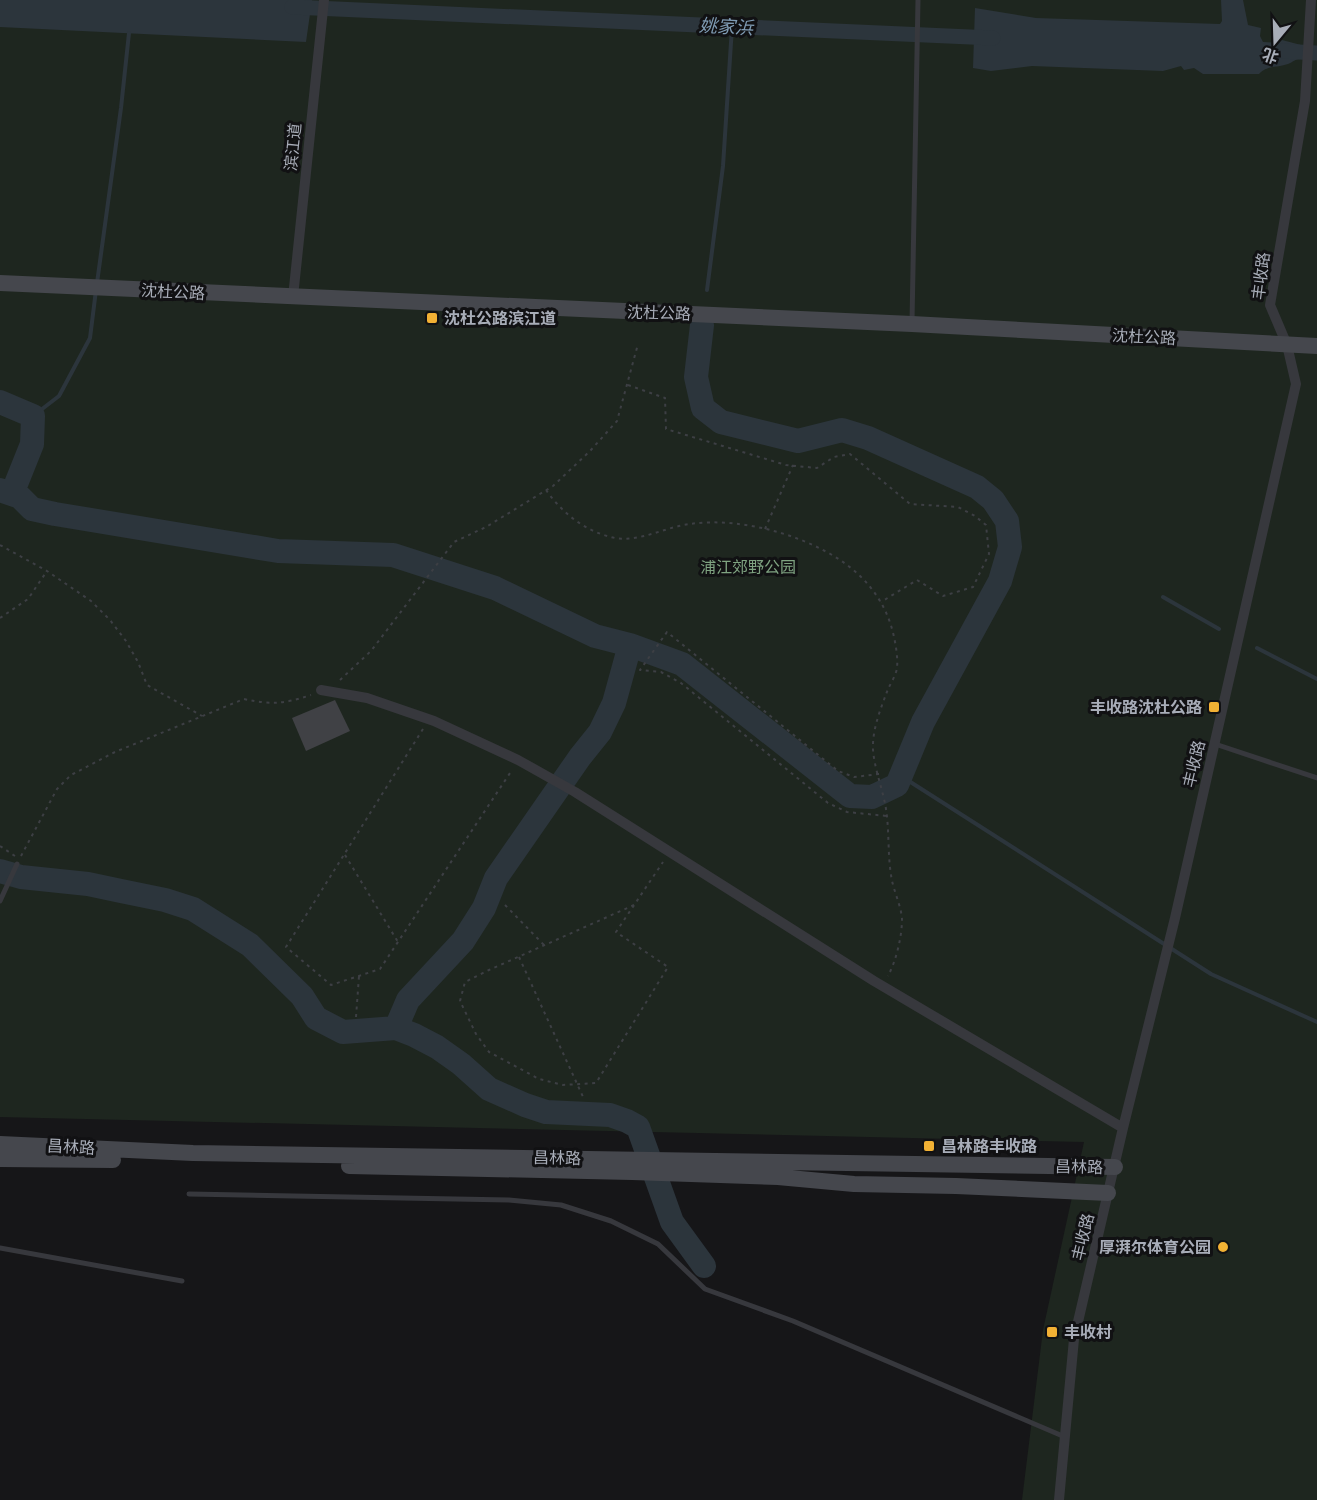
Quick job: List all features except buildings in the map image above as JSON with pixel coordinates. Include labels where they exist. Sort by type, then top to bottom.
[{"type":"street","name":"滨江道","points":[[293,297],[324,0]]},
{"type":"street","name":"丰收路","points":[[1059,1500],[1074,1339],[1168,947],[1296,384],[1287,345],[1270,305],[1305,101],[1311,0]]},
{"type":"street","name":"沈杜公路","points":[[0,283],[912,324],[1317,345]]},
{"type":"street","points":[[321,690],[367,698],[429,719],[518,760],[575,792],[883,987],[1123,1128]]},
{"type":"street","name":"昌林路","points":[[0,1144],[193,1153],[674,1167],[1115,1167]]},
{"type":"street","name":"昌林路","points":[[0,1159],[193,1161],[445,1170],[630,1166]]},
{"type":"street","name":"昌林路","points":[[674,1167],[854,1184],[956,1186],[1108,1194]]},
{"type":"lane","points":[[912,324],[918,2]]},
{"type":"lane","points":[[1215,744],[1317,778]]},
{"type":"lane","points":[[0,901],[18,862]]},
{"type":"lane","points":[[189,1194],[508,1200],[561,1205],[610,1221],[658,1244],[705,1289],[804,1326],[1065,1437]]},
{"type":"lane","points":[[0,1248],[182,1281]]},
{"type":"path","points":[[0,846],[18,862],[57,789],[70,775],[115,752],[244,699],[264,703],[287,703],[344,678],[371,651],[454,542],[486,527],[546,490],[590,451],[617,421],[639,344]]},
{"type":"path","points":[[628,385],[665,398],[666,429],[765,459],[793,465],[817,468],[834,457],[850,454],[910,504],[958,507],[986,525],[989,554],[973,587],[943,596],[917,580],[881,602]]},
{"type":"path","points":[[765,529],[793,465]]},
{"type":"path","points":[[546,490],[558,508],[574,520],[589,529],[616,538],[644,537],[691,524],[741,524],[765,529],[816,547],[841,561],[860,575],[881,602],[894,637],[897,669],[877,717],[873,749],[887,815],[891,880],[902,919],[895,962],[883,987]]},
{"type":"path","points":[[0,545],[47,571],[91,601],[126,641],[147,685],[202,716]]},
{"type":"path","points":[[0,618],[28,599],[47,571]]},
{"type":"path","points":[[879,774],[854,777],[838,771],[666,632],[640,670],[661,672],[681,683],[828,803],[847,812],[887,815]]},
{"type":"path","points":[[429,719],[286,947],[331,985],[380,969],[518,760]]},
{"type":"path","points":[[634,905],[465,982],[460,1001],[476,1034],[489,1052],[539,1079],[563,1085],[596,1083],[668,967],[616,932],[634,905],[669,852]]},
{"type":"path","points":[[344,855],[398,942]]},
{"type":"path","points":[[505,904],[543,945]]},
{"type":"path","points":[[519,957],[584,1099]]},
{"type":"path","points":[[356,1017],[359,976]]},
{"type":"green space","name":"浦江郊野公园","points":[[0,0],[1317,0],[1317,1500],[1022,1500],[1043,1330],[1084,1142],[0,1117]]},
{"type":"shaded area","points":[[0,0],[312,0],[306,42],[0,27]]},
{"type":"shaded area","points":[[1221,0],[1243,0],[1248,25],[1261,28],[1260,36],[1263,42],[1279,43],[1282,40],[1301,45],[1301,59],[1269,68],[1259,74],[1203,74],[1194,68],[1184,70],[1181,66],[1163,71],[1032,66],[991,71],[973,68],[975,8],[1036,18],[1220,24],[1222,21]]},
{"type":"waterway","name":"姚家浜","points":[[292,7],[993,38]]},
{"type":"waterway","points":[[707,290],[723,166],[732,27]]},
{"type":"waterway","points":[[97,283],[129,33]]},
{"type":"waterway","name":"姚家浜","points":[[1281,51],[1317,53]]},
{"type":"waterway","points":[[33,416],[59,396],[90,338],[96,290]]},
{"type":"waterway","points":[[0,490],[20,497],[32,509],[55,514],[278,551],[393,555],[495,588],[595,636],[630,645],[682,664],[850,796],[872,797],[897,785],[923,722],[1000,581],[1010,547],[1007,521],[993,500],[977,487],[868,438],[842,430],[798,441],[721,422],[703,408],[696,377],[702,325]]},
{"type":"waterway","points":[[0,402],[33,416],[32,444],[12,494]]},
{"type":"waterway","points":[[1163,597],[1219,629]]},
{"type":"waterway","points":[[396,1028],[408,1000],[463,941],[484,908],[496,878],[600,732],[614,703],[630,645]]},
{"type":"waterway","points":[[1257,648],[1317,679]]},
{"type":"waterway","points":[[901,776],[1211,974],[1317,1022]]},
{"type":"waterway","points":[[0,871],[21,877],[88,884],[165,900],[193,909],[250,945],[302,996],[316,1018],[343,1032],[396,1028],[437,1047],[461,1064],[489,1089],[525,1105],[546,1112],[610,1115],[638,1127],[672,1222],[704,1266]]},
{"type":"place","name":"沈杜公路滨江道","points":[[432,318]]},
{"type":"place","name":"丰收路沈杜公路","points":[[1214,707]]},
{"type":"place","name":"昌林路丰收路","points":[[929,1146]]},
{"type":"place","name":"厚湃尔体育公园","points":[[1223,1247]]},
{"type":"place","name":"丰收村","points":[[1052,1332]]}]
